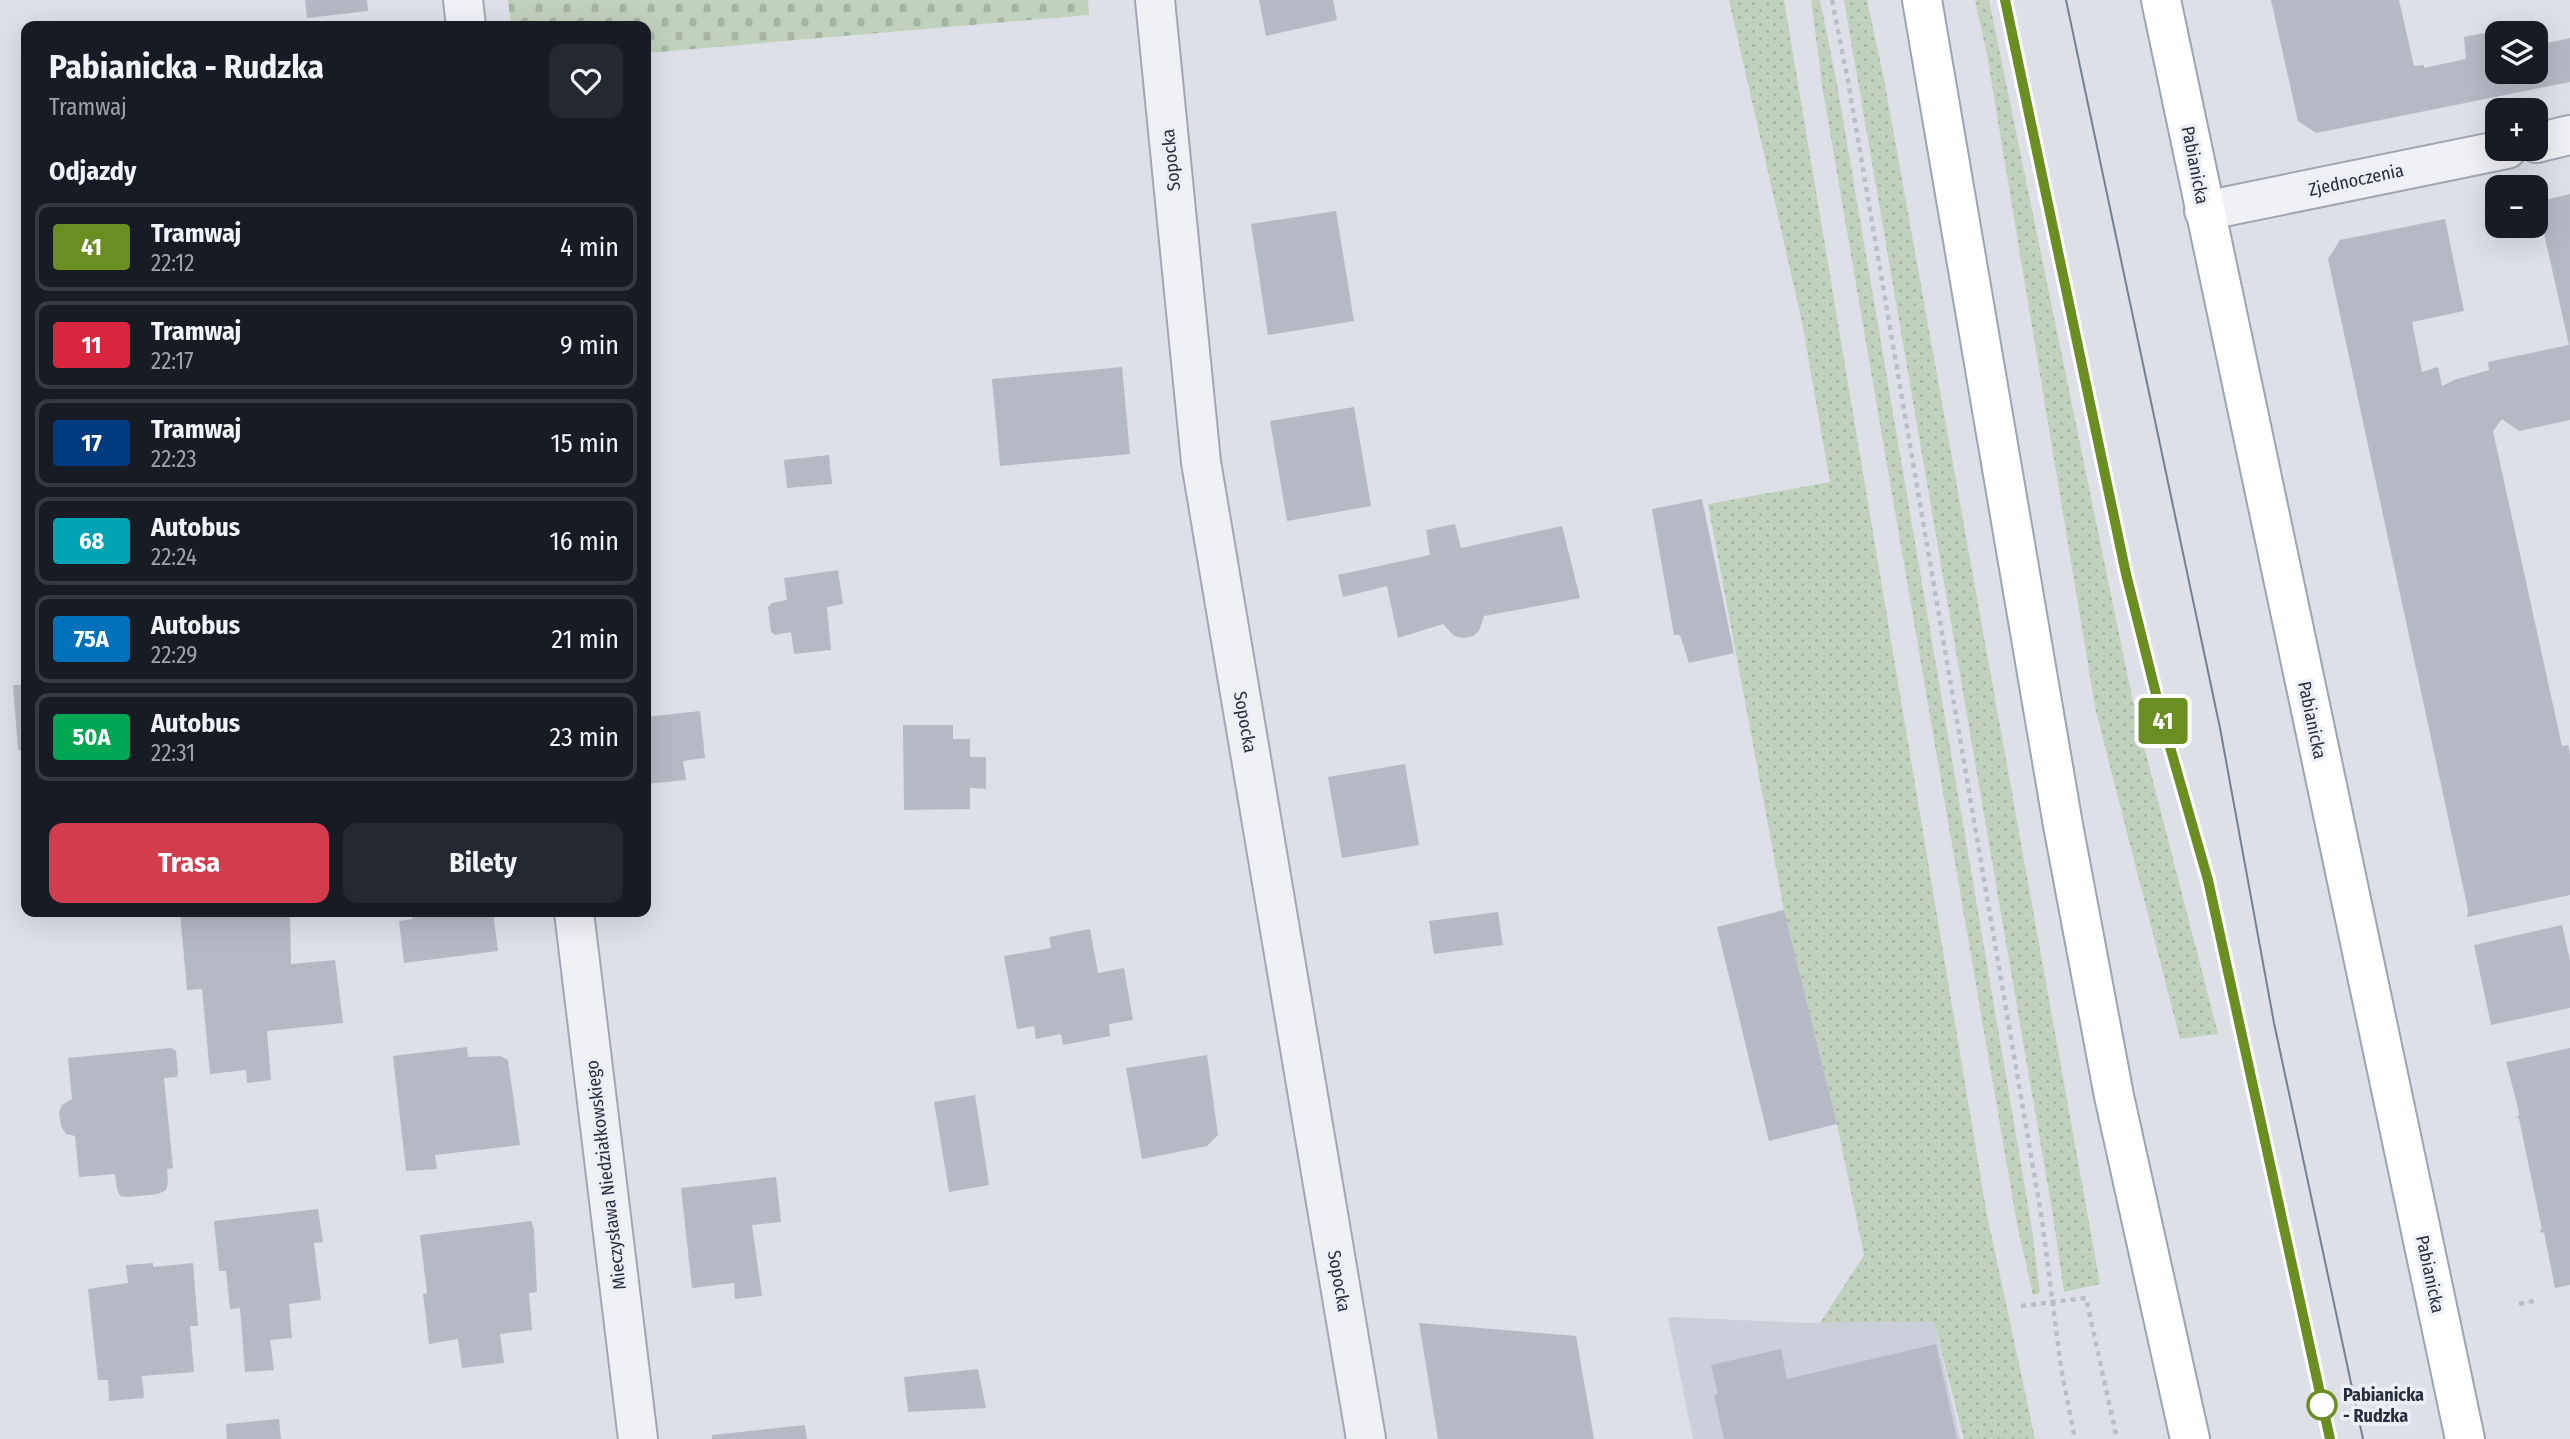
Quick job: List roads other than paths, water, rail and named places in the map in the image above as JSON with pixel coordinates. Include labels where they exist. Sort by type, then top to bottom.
[{"type":"main road","points":[[1922,0],[2065,838],[2114,1096],[2190,1439]]},
{"type":"main road","name":"Pabianicka","points":[[2161,0],[2465,1439]]},
{"type":"street","points":[[463,0],[465,21]]},
{"type":"street","name":"Sopocka","points":[[1154,0],[1201,462],[1366,1439]]},
{"type":"street","points":[[2548,140],[2570,135]]},
{"type":"street","name":"Zjednoczenia","points":[[2204,211],[2485,154]]},
{"type":"street","name":"Mieczysława Niedziałkowskiego","points":[[575,917],[638,1439]]},
{"type":"tram line","points":[[2005,0],[2126,574],[2164,726],[2208,880],[2330,1439]]},
{"type":"tram line","name":"41","points":[[2005,0],[2126,574],[2164,726],[2208,880],[2330,1439]]},
{"type":"tram line","points":[[2066,0],[2220,728],[2274,1023],[2363,1439]]},
{"type":"place","name":"Pabianicka - Rudzka","points":[[2322,1405]]}]
